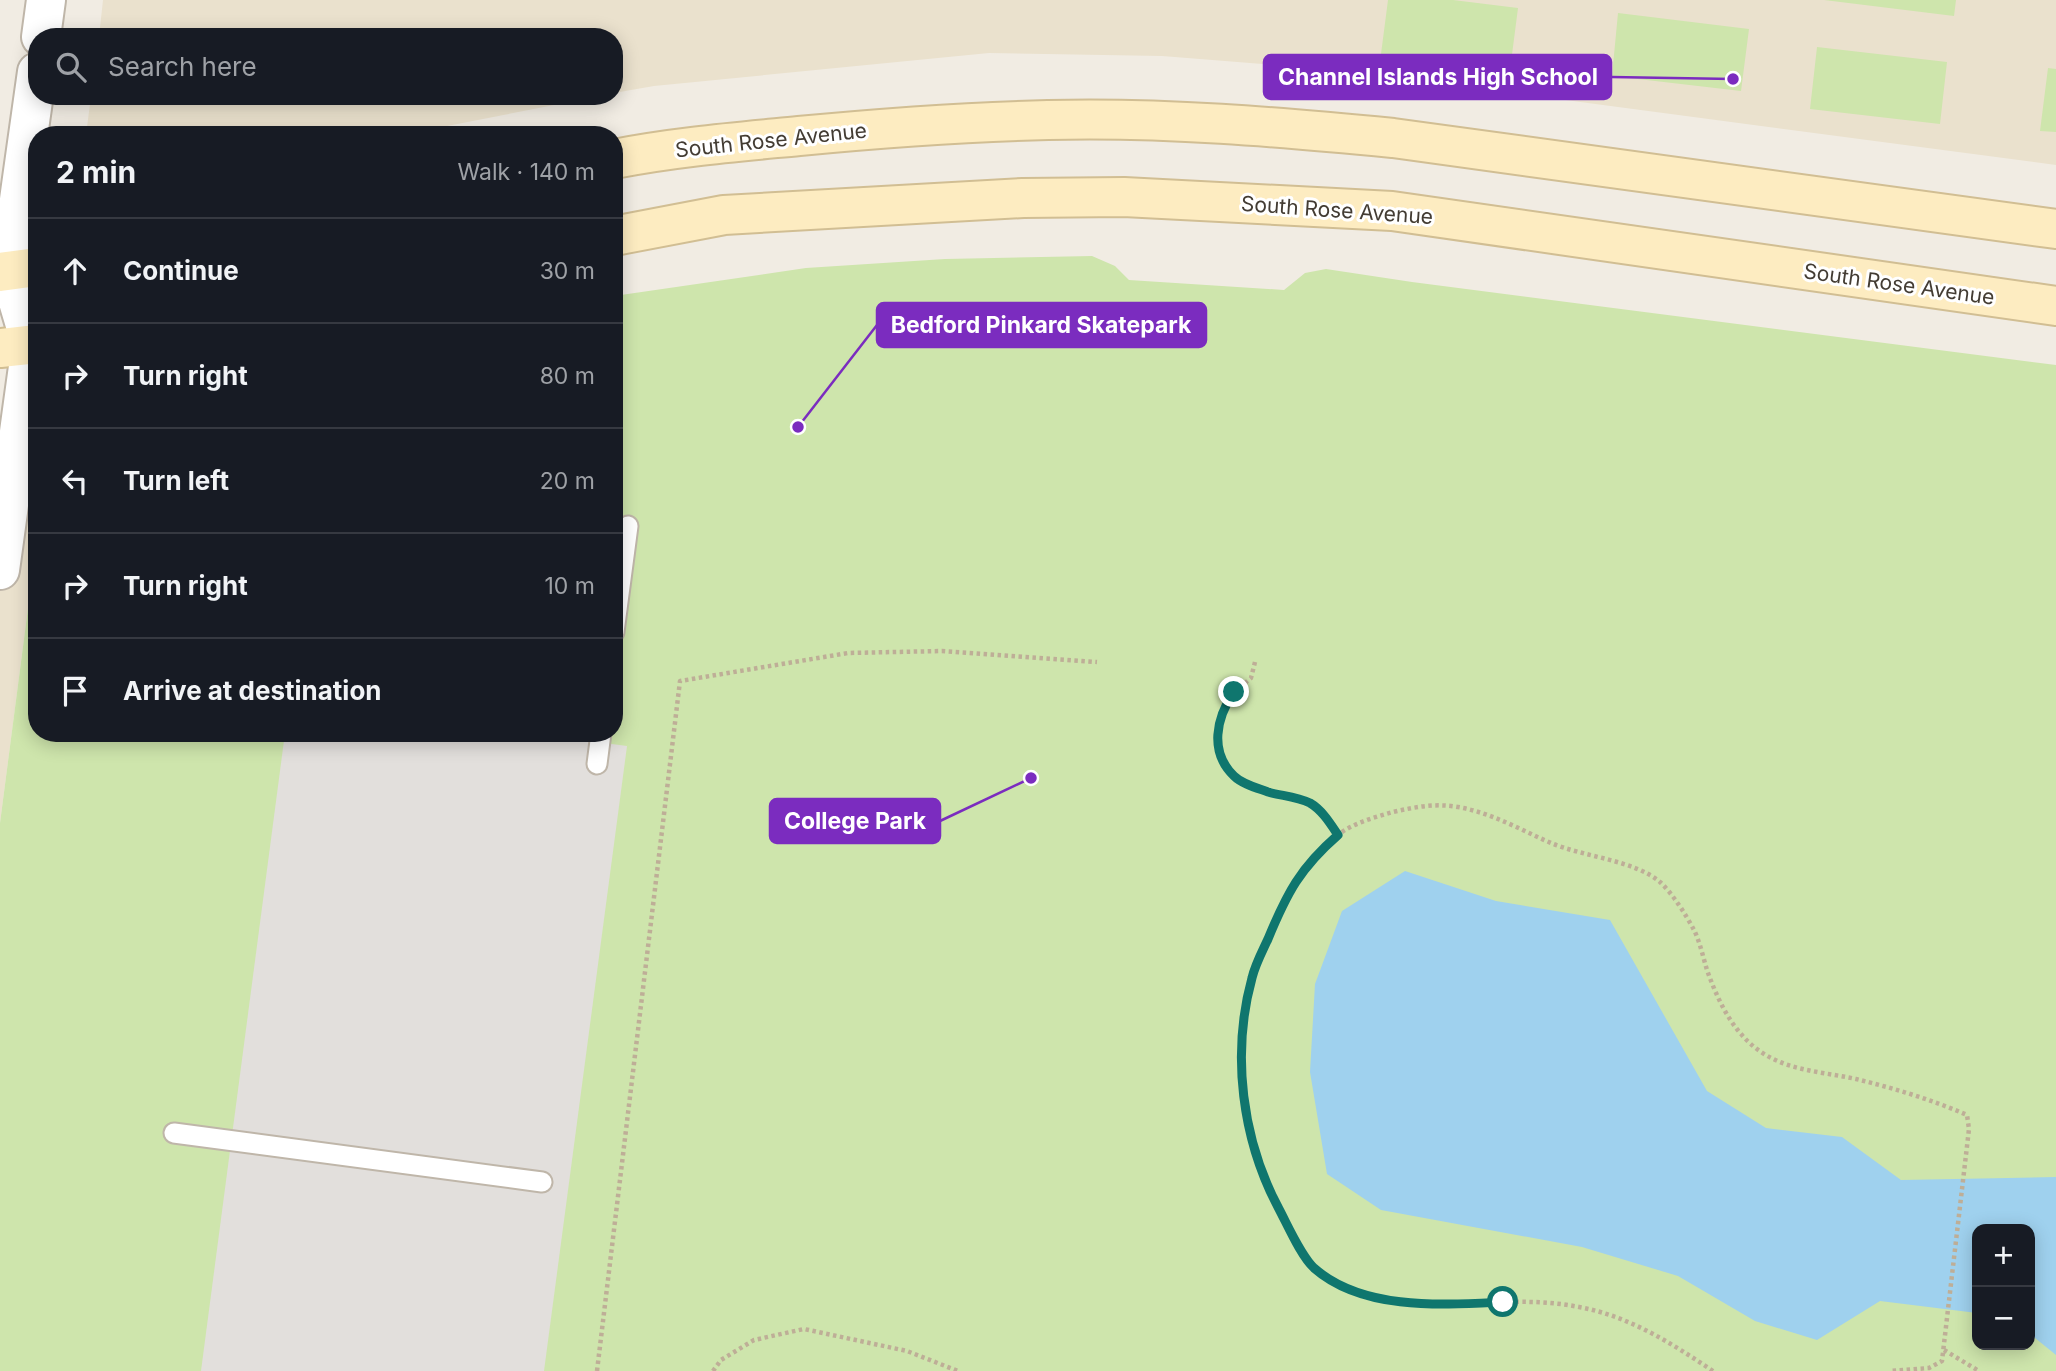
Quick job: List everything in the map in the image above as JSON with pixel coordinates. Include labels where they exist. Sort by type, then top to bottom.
[{"type":"main road","name":"South Rose Avenue","points":[[623,158],[875,129],[1050,120],[1176,123],[1393,138],[2056,229]]},
{"type":"main road","name":"South Rose Avenue","points":[[623,234],[724,215],[1023,198],[1124,197],[1304,205],[1392,211],[2056,306]]},
{"type":"street","points":[[42,28],[46,0]]},
{"type":"street","points":[[30,126],[33,105]]},
{"type":"street","points":[[0,570],[23,346],[12,275],[28,145]]},
{"type":"lane","points":[[623,564],[628,526]]},
{"type":"lane","points":[[597,764],[600,742]]},
{"type":"lane","points":[[174,1133],[542,1182]]},
{"type":"path","points":[[597,1371],[680,681],[848,653],[942,651],[1097,662]]},
{"type":"path","points":[[1255,662],[1251,678],[1234,692],[1224,706],[1217,743],[1220,759],[1235,777],[1272,793],[1293,796],[1313,804],[1327,818],[1338,835]]},
{"type":"path","points":[[1713,1371],[1666,1339],[1622,1320],[1581,1307],[1549,1302],[1445,1305],[1397,1302],[1335,1282],[1313,1267],[1269,1190],[1252,1145],[1243,1096],[1242,1034],[1252,978],[1292,884],[1319,852],[1338,835],[1375,817],[1436,804],[1462,807],[1492,816],[1553,844],[1624,864],[1660,882],[1675,902],[1695,932],[1710,978],[1725,1010],[1739,1033],[1760,1052],[1798,1068],[1861,1080],[1968,1115],[1969,1129],[1942,1361],[1929,1368],[1890,1371]]},
{"type":"path","points":[[713,1371],[720,1360],[754,1340],[804,1329],[907,1351],[958,1371]]},
{"type":"path","points":[[1944,1350],[1979,1371]]},
{"type":"shaded area","points":[[103,0],[2056,0],[2056,165],[1339,70],[1162,56],[989,53],[654,86],[623,91],[623,28],[100,28]]},
{"type":"shaded area","points":[[90,105],[554,105],[447,126],[87,126]]},
{"type":"shaded area","points":[[28,460],[28,608],[0,823],[0,462]]},
{"type":"shaded area","points":[[284,742],[597,742],[627,746],[544,1371],[201,1371]]},
{"type":"green space","points":[[1388,0],[1453,0],[1518,8],[1510,70],[1381,54]]},
{"type":"green space","points":[[1824,0],[1956,0],[1954,16]]},
{"type":"green space","points":[[1618,13],[1749,29],[1741,91],[1612,76]]},
{"type":"green space","points":[[1817,47],[1947,62],[1940,124],[1810,109]]},
{"type":"green space","points":[[2048,68],[2056,69],[2056,132],[2040,131]]},
{"type":"green space","points":[[1092,256],[1115,266],[1129,280],[1284,290],[1305,273],[1326,269],[2056,365],[2056,1371],[0,1371],[0,823],[28,608],[28,742],[623,742],[623,295],[806,268],[945,259]]},
{"type":"water","points":[[1405,871],[1496,901],[1610,920],[1707,1091],[1766,1128],[1842,1137],[1901,1180],[2056,1177],[2056,1355],[2035,1338],[2035,1224],[1972,1224],[1972,1312],[1880,1301],[1817,1340],[1755,1321],[1678,1276],[1582,1247],[1381,1210],[1327,1174],[1310,1072],[1315,984],[1342,911]]},
{"type":"place","name":"Channel Islands High School","points":[[1733,79]]},
{"type":"place","name":"Bedford Pinkard Skatepark","points":[[798,427]]},
{"type":"place","name":"College Park","points":[[1031,778]]},
{"type":"route","points":[[1234,692],[1224,706],[1220,722],[1217,743],[1220,759],[1235,777],[1250,785],[1313,804],[1327,818],[1338,835],[1319,852],[1292,884],[1252,978],[1242,1034],[1243,1096],[1252,1145],[1269,1190],[1313,1267],[1335,1282],[1397,1302],[1445,1305],[1503,1302]]}]
